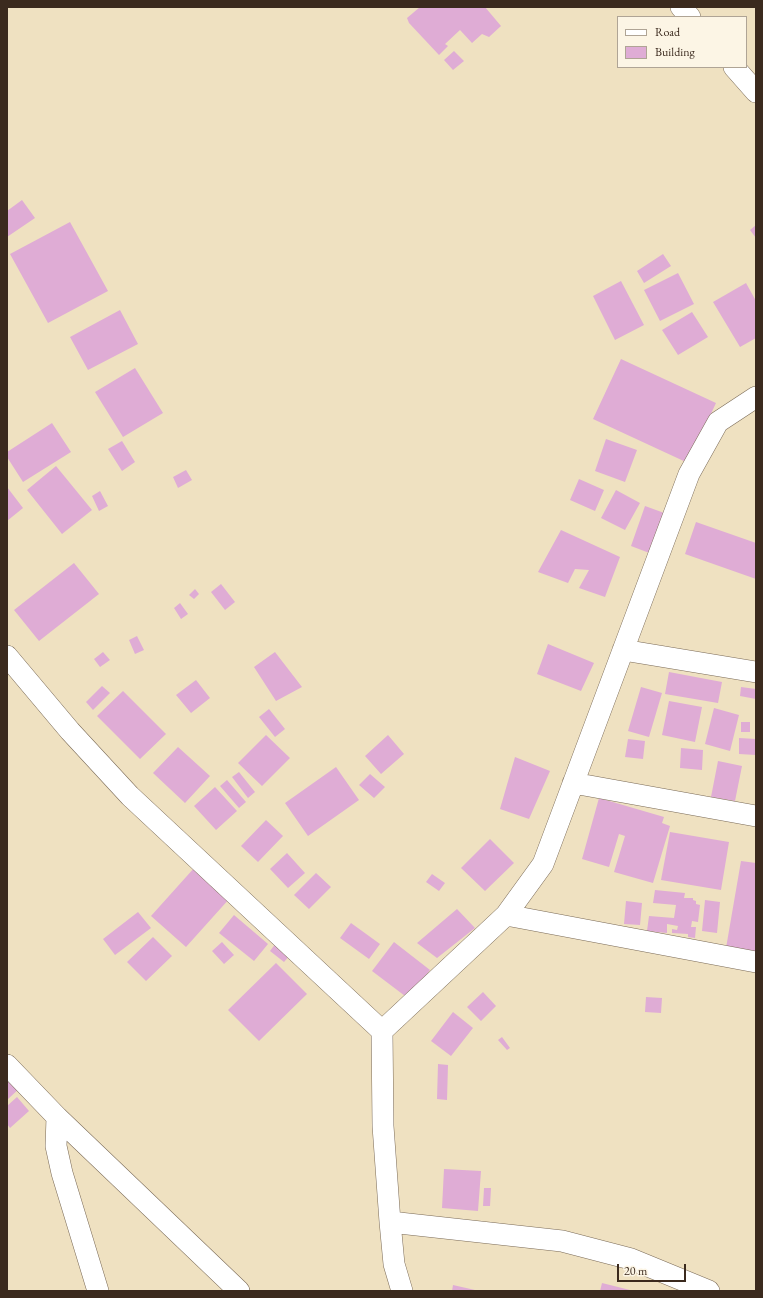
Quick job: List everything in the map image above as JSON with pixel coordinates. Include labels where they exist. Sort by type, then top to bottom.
[{"type":"street","points":[[682,7],[689,16]]},
{"type":"street","points":[[735,68],[756,92]]},
{"type":"street","points":[[382,1031],[506,915],[543,864],[689,474],[718,422],[756,397]]},
{"type":"street","points":[[623,650],[756,672]]},
{"type":"street","points":[[7,656],[70,731],[130,796],[382,1031],[383,1126],[390,1222],[394,1264],[402,1291]]},
{"type":"street","points":[[573,783],[756,816]]},
{"type":"street","points":[[506,915],[756,962]]},
{"type":"street","points":[[7,1065],[58,1117],[239,1291]]},
{"type":"street","points":[[58,1117],[56,1146],[62,1173],[98,1291]]},
{"type":"street","points":[[390,1222],[562,1241],[631,1259],[709,1291]]},
{"type":"building","points":[[420,7],[485,7],[501,26],[489,37],[482,34],[472,43],[460,30],[445,44],[448,46],[439,55],[409,23],[407,18]]},
{"type":"building","points":[[454,51],[464,61],[453,70],[444,60]]},
{"type":"building","points":[[22,200],[35,218],[7,237],[7,211]]},
{"type":"building","points":[[70,222],[108,291],[48,323],[10,254]]},
{"type":"building","points":[[756,225],[756,238],[750,230]]},
{"type":"building","points":[[663,254],[671,266],[644,283],[637,271]]},
{"type":"building","points":[[678,273],[694,304],[660,321],[644,290]]},
{"type":"building","points":[[621,281],[644,325],[615,340],[593,296]]},
{"type":"building","points":[[746,283],[756,301],[756,338],[740,347],[713,302]]},
{"type":"building","points":[[120,310],[138,344],[88,370],[70,337]]},
{"type":"building","points":[[692,312],[708,337],[678,355],[662,330]]},
{"type":"building","points":[[621,359],[716,403],[688,463],[593,419]]},
{"type":"building","points":[[135,368],[163,413],[123,437],[95,392]]},
{"type":"building","points":[[52,423],[71,452],[23,482],[7,457],[7,452]]},
{"type":"building","points":[[606,439],[637,450],[625,482],[595,471]]},
{"type":"building","points":[[122,441],[135,462],[122,471],[108,449]]},
{"type":"building","points":[[56,466],[92,510],[62,534],[27,490]]},
{"type":"building","points":[[186,470],[192,480],[178,488],[173,477]]},
{"type":"building","points":[[579,479],[604,490],[595,511],[570,500]]},
{"type":"building","points":[[7,487],[23,508],[7,521]]},
{"type":"building","points":[[616,490],[640,503],[625,530],[601,518]]},
{"type":"building","points":[[100,491],[108,506],[99,511],[92,496]]},
{"type":"building","points":[[645,506],[667,514],[652,554],[631,546]]},
{"type":"building","points":[[696,522],[756,543],[756,579],[685,554]]},
{"type":"building","points":[[561,530],[620,557],[605,597],[579,588],[589,570],[575,569],[568,583],[538,572]]},
{"type":"building","points":[[74,563],[99,594],[39,641],[14,610]]},
{"type":"building","points":[[221,584],[235,602],[225,610],[211,592]]},
{"type":"building","points":[[195,589],[199,594],[194,599],[189,595]]},
{"type":"building","points":[[180,603],[188,614],[181,619],[174,608]]},
{"type":"building","points":[[137,636],[144,650],[135,654],[129,640]]},
{"type":"building","points":[[548,644],[594,663],[581,691],[537,674]]},
{"type":"building","points":[[103,652],[110,660],[100,667],[94,659]]},
{"type":"building","points":[[275,652],[302,687],[276,701],[254,667]]},
{"type":"building","points":[[669,672],[722,682],[718,703],[665,694]]},
{"type":"building","points":[[196,680],[210,698],[191,713],[176,695]]},
{"type":"building","points":[[102,686],[110,693],[93,710],[86,702]]},
{"type":"building","points":[[641,687],[662,693],[649,737],[628,731]]},
{"type":"building","points":[[741,687],[756,689],[756,699],[740,696]]},
{"type":"building","points":[[123,691],[166,734],[140,759],[97,716]]},
{"type":"building","points":[[669,701],[702,707],[695,742],[662,735]]},
{"type":"building","points":[[714,708],[739,715],[730,751],[705,744]]},
{"type":"building","points":[[269,709],[285,729],[275,737],[259,717]]},
{"type":"building","points":[[741,722],[750,722],[750,732],[741,732]]},
{"type":"building","points":[[266,735],[290,758],[262,786],[238,763]]},
{"type":"building","points":[[388,735],[404,754],[381,774],[365,756]]},
{"type":"building","points":[[739,738],[756,739],[756,755],[739,754]]},
{"type":"building","points":[[628,739],[645,741],[643,759],[625,757]]},
{"type":"building","points":[[178,747],[210,776],[185,803],[153,773]]},
{"type":"building","points":[[681,748],[703,750],[702,770],[680,768]]},
{"type":"building","points":[[515,757],[550,771],[529,819],[500,809]]},
{"type":"building","points":[[718,761],[742,766],[735,801],[711,797]]},
{"type":"building","points":[[336,767],[359,800],[308,836],[285,803]]},
{"type":"building","points":[[239,772],[255,792],[248,798],[232,777]]},
{"type":"building","points":[[370,774],[385,787],[374,798],[359,785]]},
{"type":"building","points":[[227,780],[246,802],[239,808],[220,786]]},
{"type":"building","points":[[215,787],[237,811],[216,830],[194,806]]},
{"type":"building","points":[[599,798],[664,817],[662,823],[670,826],[653,883],[614,872],[625,836],[619,834],[609,867],[582,859]]},
{"type":"building","points":[[266,820],[283,836],[258,862],[241,846]]},
{"type":"building","points":[[670,832],[729,842],[721,890],[661,880]]},
{"type":"building","points":[[490,839],[514,863],[485,891],[461,868]]},
{"type":"building","points":[[287,853],[305,873],[288,888],[270,869]]},
{"type":"building","points":[[741,861],[756,863],[756,953],[726,948]]},
{"type":"building","points":[[195,867],[230,898],[186,947],[151,916]]},
{"type":"building","points":[[316,873],[331,887],[309,909],[294,895]]},
{"type":"building","points":[[432,874],[445,883],[439,891],[426,882]]},
{"type":"building","points":[[655,890],[685,893],[684,898],[693,898],[693,900],[696,901],[696,904],[700,905],[698,922],[692,921],[691,927],[696,927],[695,938],[688,937],[688,934],[672,933],[672,929],[677,930],[678,926],[667,924],[667,933],[647,931],[649,916],[674,918],[676,905],[653,903]]},
{"type":"building","points":[[705,900],[720,902],[717,933],[702,931]]},
{"type":"building","points":[[626,901],[642,903],[640,925],[624,924]]},
{"type":"building","points":[[457,909],[475,928],[437,958],[417,943]]},
{"type":"building","points":[[138,912],[151,928],[115,955],[103,939]]},
{"type":"building","points":[[234,915],[268,944],[254,961],[219,933]]},
{"type":"building","points":[[351,923],[380,944],[369,959],[340,938]]},
{"type":"building","points":[[153,937],[172,956],[146,981],[127,962]]},
{"type":"building","points":[[222,942],[234,955],[224,964],[212,951]]},
{"type":"building","points":[[394,942],[430,970],[409,999],[372,971]]},
{"type":"building","points":[[276,943],[291,954],[284,962],[270,951]]},
{"type":"building","points":[[276,963],[307,994],[259,1041],[228,1010]]},
{"type":"building","points":[[483,992],[496,1006],[481,1021],[467,1007]]},
{"type":"building","points":[[646,997],[662,998],[661,1013],[645,1012]]},
{"type":"building","points":[[453,1012],[473,1028],[451,1056],[431,1041]]},
{"type":"building","points":[[502,1037],[510,1048],[507,1050],[498,1040]]},
{"type":"building","points":[[438,1064],[448,1065],[447,1100],[437,1099]]},
{"type":"building","points":[[7,1072],[21,1087],[7,1100]]},
{"type":"building","points":[[17,1097],[29,1111],[10,1128],[7,1124],[7,1106]]},
{"type":"building","points":[[444,1169],[481,1171],[478,1211],[442,1208]]},
{"type":"building","points":[[484,1188],[491,1188],[490,1206],[483,1206]]},
{"type":"building","points":[[602,1283],[630,1290],[630,1291],[600,1291]]},
{"type":"building","points":[[453,1285],[475,1290],[475,1291],[452,1291]]}]
